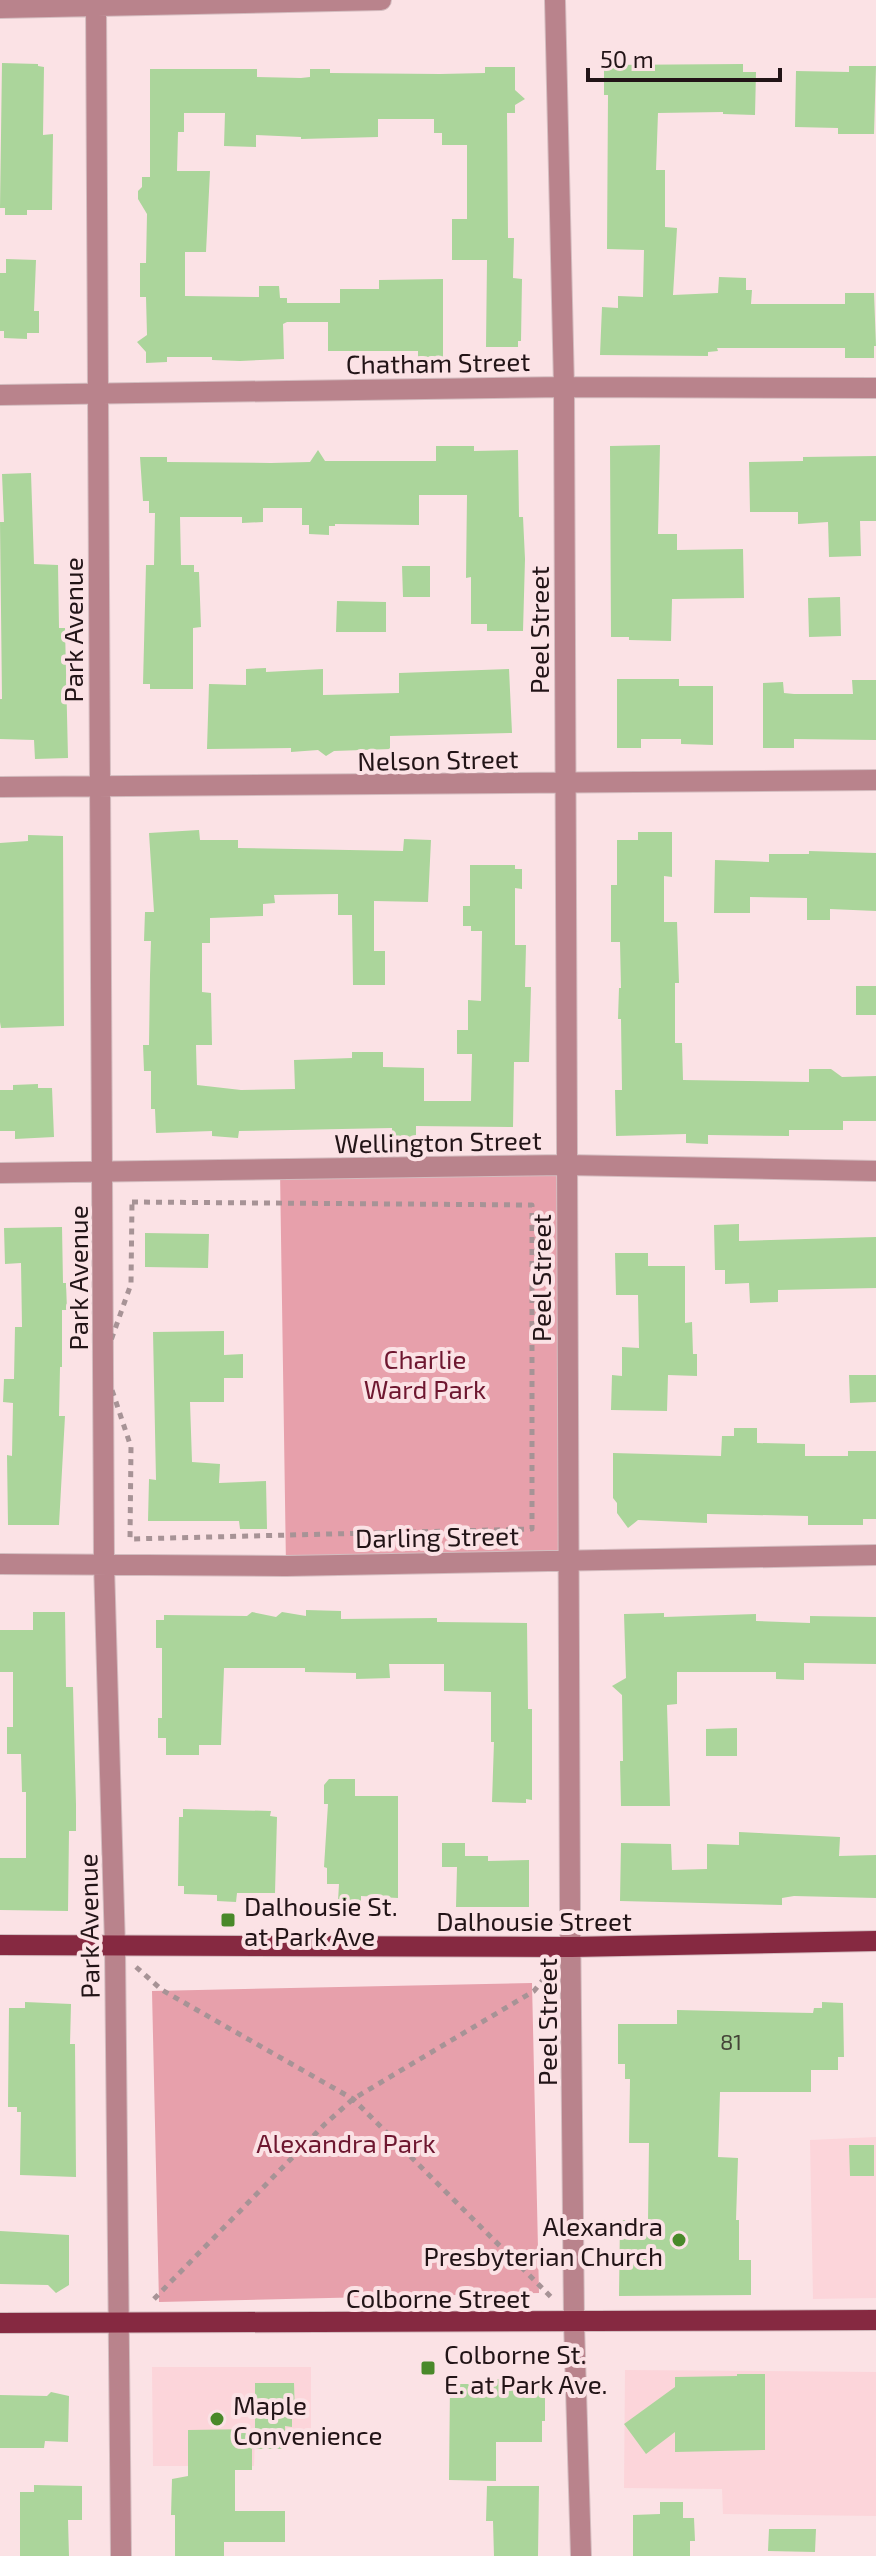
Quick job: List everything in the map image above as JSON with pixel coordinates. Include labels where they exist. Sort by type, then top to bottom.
[{"type":"main road","name":"Dalhousie Street","points":[[0,1945],[571,1947],[876,1941]]},
{"type":"main road","name":"Colborne Street","points":[[0,2323],[876,2320]]},
{"type":"street","points":[[0,8],[96,3],[381,0]]},
{"type":"street","name":"Peel Street","points":[[555,0],[564,387],[571,1947],[574,2323],[581,2556]]},
{"type":"street","name":"Park Avenue","points":[[96,3],[104,1564],[115,1947],[121,2556]]},
{"type":"street","name":"Chatham Street","points":[[0,395],[564,387],[876,388]]},
{"type":"street","name":"Nelson Street","points":[[0,787],[876,780]]},
{"type":"street","name":"Wellington Street","points":[[0,1173],[566,1165],[876,1171]]},
{"type":"street","name":"Darling Street","points":[[0,1564],[286,1566],[876,1555]]},
{"type":"path","points":[[132,1202],[532,1205],[532,1529],[130,1539],[131,1447],[103,1363],[131,1284],[132,1202]]},
{"type":"path","points":[[115,1947],[162,1990],[353,2099],[544,2289],[574,2323]]},
{"type":"path","points":[[120,2323],[150,2303],[353,2099],[534,1991],[571,1947]]},
{"type":"shaded area","points":[[876,2137],[876,2298],[813,2299],[810,2140]]},
{"type":"shaded area","points":[[152,2367],[311,2367],[311,2438],[255,2438],[254,2466],[153,2466]]},
{"type":"shaded area","points":[[625,2370],[876,2372],[876,2516],[723,2514],[722,2489],[624,2488]]},
{"type":"green space","name":"Charlie Ward Park","points":[[566,1165],[568,1559],[286,1566],[280,1170]]},
{"type":"green space","name":"Alexandra Park","points":[[532,1983],[539,2293],[159,2302],[152,1991]]},
{"type":"building","points":[[2,63],[38,64],[44,67],[43,135],[53,134],[52,210],[27,210],[27,215],[5,215],[5,208],[0,208]]},
{"type":"building","points":[[743,64],[743,72],[756,72],[755,115],[658,113],[656,170],[665,170],[665,227],[677,228],[673,295],[718,293],[719,277],[746,278],[746,290],[752,290],[751,304],[845,304],[845,293],[874,293],[874,358],[845,358],[845,348],[717,348],[718,351],[708,352],[708,356],[600,355],[602,307],[618,308],[618,296],[643,297],[644,250],[607,249],[608,95],[604,95],[604,65]]},
{"type":"building","points":[[849,66],[876,66],[874,134],[838,134],[838,128],[795,127],[796,71],[849,72]]},
{"type":"building","points":[[485,67],[515,67],[515,90],[525,99],[515,105],[515,113],[507,113],[508,238],[514,238],[513,278],[522,279],[521,341],[518,341],[518,347],[486,347],[487,260],[452,260],[452,219],[467,219],[467,145],[442,145],[442,133],[434,133],[434,119],[378,119],[378,137],[301,139],[256,135],[256,147],[224,146],[225,113],[184,113],[184,132],[178,132],[177,171],[210,171],[206,252],[185,252],[185,296],[259,297],[259,286],[279,286],[280,298],[287,298],[287,303],[340,303],[340,289],[379,289],[379,280],[443,279],[443,357],[418,357],[418,351],[328,351],[328,322],[287,322],[283,324],[284,359],[240,361],[212,360],[212,357],[167,357],[167,362],[146,363],[146,352],[137,342],[147,335],[146,297],[140,297],[140,263],[146,263],[147,214],[138,199],[138,191],[142,187],[142,177],[150,177],[150,69],[257,69],[257,77],[301,78],[310,77],[310,69],[330,69],[330,73],[440,74],[485,73]]},
{"type":"building","points":[[6,259],[36,260],[34,311],[39,311],[39,333],[27,333],[27,339],[4,338],[4,331],[0,331],[0,273],[6,273]]},
{"type":"building","points":[[660,445],[658,534],[677,534],[677,550],[743,549],[744,598],[672,599],[671,641],[611,637],[610,446]]},
{"type":"building","points":[[436,446],[474,446],[474,451],[518,450],[519,517],[523,517],[525,559],[523,631],[487,631],[487,624],[471,624],[471,577],[466,578],[467,495],[419,495],[419,525],[335,524],[329,526],[329,535],[309,534],[309,525],[302,525],[302,508],[263,508],[263,522],[242,523],[242,517],[180,517],[181,565],[194,565],[194,572],[199,572],[201,627],[193,628],[193,689],[150,689],[150,684],[143,684],[146,565],[154,565],[155,513],[149,513],[149,501],[143,501],[140,457],[167,457],[167,462],[310,462],[318,450],[325,461],[436,461]]},
{"type":"building","points":[[876,456],[876,521],[860,521],[861,556],[829,557],[828,522],[798,524],[798,512],[750,512],[749,462],[803,461],[803,457]]},
{"type":"building","points":[[31,473],[34,564],[58,565],[59,628],[65,628],[68,758],[35,759],[34,740],[0,739],[2,474]]},
{"type":"building","points":[[402,566],[430,566],[430,597],[403,597]]},
{"type":"building","points":[[840,597],[841,636],[809,637],[808,598]]},
{"type":"building","points":[[337,601],[386,602],[386,632],[336,632]]},
{"type":"building","points":[[266,668],[266,672],[323,669],[323,695],[399,693],[399,673],[509,669],[512,733],[390,736],[390,749],[334,751],[326,756],[318,750],[291,752],[291,748],[207,749],[209,684],[246,685],[246,669]]},
{"type":"building","points":[[617,679],[679,679],[679,686],[713,686],[713,745],[681,744],[681,739],[641,739],[641,748],[617,748]]},
{"type":"building","points":[[852,680],[876,680],[876,740],[794,739],[794,748],[763,748],[763,683],[783,682],[784,693],[853,694]]},
{"type":"building","points":[[199,830],[200,840],[238,840],[238,848],[403,851],[404,839],[431,840],[428,902],[374,901],[374,951],[385,951],[385,985],[353,985],[352,915],[338,915],[338,894],[274,895],[275,903],[263,904],[263,916],[210,918],[210,943],[202,943],[202,992],[211,993],[212,1045],[196,1045],[197,1085],[241,1090],[295,1089],[294,1060],[352,1058],[352,1052],[383,1052],[383,1067],[424,1068],[424,1101],[471,1101],[472,1054],[457,1054],[457,1030],[468,1030],[468,1000],[481,1001],[482,931],[471,931],[471,926],[463,926],[463,906],[470,906],[470,865],[515,865],[515,869],[522,869],[522,889],[515,888],[515,945],[526,945],[525,987],[531,987],[529,1062],[514,1062],[513,1127],[416,1126],[416,1138],[392,1138],[392,1128],[239,1131],[238,1138],[212,1136],[212,1131],[156,1133],[155,1109],[151,1109],[151,1071],[144,1071],[143,1045],[149,1045],[151,941],[144,941],[145,912],[154,912],[149,833]]},
{"type":"building","points":[[638,832],[672,832],[672,877],[664,876],[664,922],[677,922],[679,983],[675,983],[675,1043],[682,1043],[683,1080],[809,1082],[809,1069],[831,1069],[842,1077],[876,1076],[876,1121],[843,1121],[843,1130],[789,1130],[789,1136],[708,1135],[708,1144],[686,1143],[686,1134],[616,1136],[615,1090],[622,1090],[621,1019],[618,1019],[621,988],[620,942],[611,942],[611,885],[617,885],[617,840],[638,840]]},
{"type":"building","points":[[28,835],[63,836],[64,1026],[1,1028],[0,843],[28,841]]},
{"type":"building","points":[[809,851],[876,853],[876,911],[830,909],[830,920],[807,920],[807,898],[750,897],[750,913],[714,913],[715,860],[769,862],[769,854],[809,854]]},
{"type":"building","points":[[856,986],[876,986],[876,1015],[856,1015]]},
{"type":"building","points":[[38,1084],[38,1088],[52,1088],[54,1137],[15,1139],[15,1131],[0,1131],[0,1090],[13,1090],[13,1085]]},
{"type":"building","points":[[739,1224],[739,1241],[876,1237],[876,1288],[778,1290],[778,1302],[750,1303],[749,1283],[725,1284],[725,1270],[715,1270],[714,1225]]},
{"type":"building","points":[[62,1227],[67,1310],[62,1310],[59,1416],[65,1416],[59,1525],[8,1525],[7,1455],[12,1456],[13,1403],[3,1402],[4,1379],[14,1379],[15,1327],[22,1327],[21,1263],[5,1264],[4,1228]]},
{"type":"building","points":[[145,1233],[209,1234],[208,1268],[145,1267]]},
{"type":"building","points":[[615,1253],[648,1253],[648,1266],[685,1266],[685,1323],[692,1322],[697,1376],[668,1375],[667,1411],[611,1410],[612,1375],[622,1376],[622,1347],[639,1348],[638,1295],[616,1295]]},
{"type":"building","points":[[224,1331],[224,1355],[243,1354],[243,1378],[224,1378],[224,1402],[190,1402],[192,1462],[220,1464],[219,1483],[266,1481],[267,1529],[240,1529],[239,1521],[148,1521],[149,1479],[156,1480],[153,1332]]},
{"type":"building","points":[[849,1375],[876,1375],[876,1402],[850,1403]]},
{"type":"building","points":[[734,1428],[757,1428],[757,1443],[805,1444],[805,1456],[848,1456],[848,1451],[876,1451],[876,1519],[863,1519],[863,1525],[808,1525],[808,1516],[707,1514],[707,1523],[638,1520],[628,1528],[617,1513],[617,1503],[613,1498],[613,1453],[721,1456],[722,1436],[734,1436]]},
{"type":"building","points":[[306,1610],[341,1611],[341,1619],[437,1618],[437,1622],[527,1623],[528,1709],[532,1709],[532,1800],[526,1799],[526,1803],[492,1802],[494,1742],[491,1742],[491,1692],[444,1691],[444,1664],[389,1664],[390,1678],[356,1679],[356,1673],[305,1672],[305,1668],[224,1668],[221,1745],[199,1745],[199,1755],[166,1755],[166,1738],[158,1738],[158,1718],[162,1718],[162,1648],[156,1648],[156,1620],[164,1620],[164,1615],[247,1616],[252,1612],[276,1617],[282,1612],[306,1616]]},
{"type":"building","points":[[33,1612],[65,1612],[66,1687],[73,1687],[76,1805],[76,1831],[69,1831],[68,1911],[0,1910],[0,1858],[26,1858],[26,1792],[22,1792],[21,1754],[7,1754],[7,1727],[13,1727],[13,1672],[0,1672],[0,1630],[33,1630]]},
{"type":"building","points":[[664,1613],[664,1617],[756,1614],[756,1621],[810,1623],[810,1616],[876,1617],[876,1664],[804,1663],[804,1680],[776,1679],[776,1672],[677,1672],[677,1704],[667,1705],[670,1806],[621,1806],[622,1695],[612,1686],[626,1678],[624,1614]]},
{"type":"building","points":[[737,1728],[737,1756],[706,1756],[706,1729]]},
{"type":"building","points":[[329,1779],[355,1779],[355,1796],[398,1796],[398,1898],[361,1896],[361,1902],[338,1901],[339,1884],[327,1884],[327,1868],[324,1867],[328,1804],[324,1804],[324,1785]]},
{"type":"building","points":[[183,1809],[271,1811],[270,1816],[277,1817],[275,1893],[237,1893],[236,1902],[217,1901],[217,1895],[184,1894],[184,1886],[178,1886],[179,1817],[183,1817]]},
{"type":"building","points":[[739,1832],[840,1837],[839,1856],[876,1855],[876,1898],[794,1896],[782,1898],[782,1905],[620,1901],[621,1843],[671,1844],[672,1870],[707,1869],[707,1844],[739,1845]]},
{"type":"building","points":[[442,1843],[465,1843],[465,1856],[488,1856],[488,1861],[529,1860],[529,1907],[456,1907],[457,1867],[442,1867]]},
{"type":"building","points":[[25,2002],[71,2004],[70,2044],[75,2044],[76,2177],[20,2175],[21,2112],[17,2112],[17,2107],[8,2107],[9,2008],[25,2008]]},
{"type":"building","points":[[822,2002],[843,2003],[844,2057],[838,2057],[838,2070],[811,2070],[811,2092],[720,2092],[718,2157],[738,2158],[736,2220],[739,2220],[739,2260],[751,2260],[751,2295],[619,2296],[620,2220],[648,2220],[649,2143],[629,2143],[630,2079],[625,2079],[625,2064],[618,2064],[618,2024],[677,2024],[677,2010],[813,2013],[814,2008],[822,2008]]},
{"type":"building","points":[[849,2145],[874,2145],[874,2176],[850,2176]]},
{"type":"building","points":[[0,2231],[69,2235],[69,2285],[56,2293],[48,2285],[0,2284]]},
{"type":"building","points":[[765,2374],[765,2450],[675,2452],[675,2432],[646,2454],[624,2424],[675,2387],[675,2377]]},
{"type":"building","points":[[497,2379],[545,2379],[542,2442],[496,2442],[496,2481],[449,2480],[450,2384],[497,2384]]},
{"type":"building","points":[[255,2383],[294,2383],[295,2415],[292,2415],[292,2427],[285,2426],[286,2449],[252,2449],[252,2470],[235,2470],[235,2511],[285,2511],[285,2542],[224,2542],[224,2556],[175,2556],[175,2515],[171,2515],[172,2479],[188,2476],[188,2430],[255,2429]]},
{"type":"building","points":[[51,2392],[69,2396],[68,2442],[45,2441],[44,2448],[0,2448],[0,2395],[47,2396]]},
{"type":"building","points":[[34,2485],[82,2486],[82,2520],[68,2520],[69,2556],[20,2556],[20,2492],[34,2492]]},
{"type":"building","points":[[487,2486],[539,2486],[538,2556],[494,2556],[493,2521],[486,2521]]},
{"type":"building","points":[[660,2502],[683,2502],[683,2518],[694,2518],[695,2541],[690,2541],[690,2556],[633,2556],[633,2515],[660,2514]]},
{"type":"building","points":[[769,2529],[816,2529],[815,2552],[768,2551]]},
{"type":"place","name":"Dalhousie St. at Park Ave","points":[[228,1920]]},
{"type":"place","name":"Alexandra Presbyterian Church","points":[[679,2240]]},
{"type":"place","name":"Colborne St. E. at Park Ave.","points":[[428,2368]]},
{"type":"place","name":"Maple Convenience","points":[[217,2419]]}]
